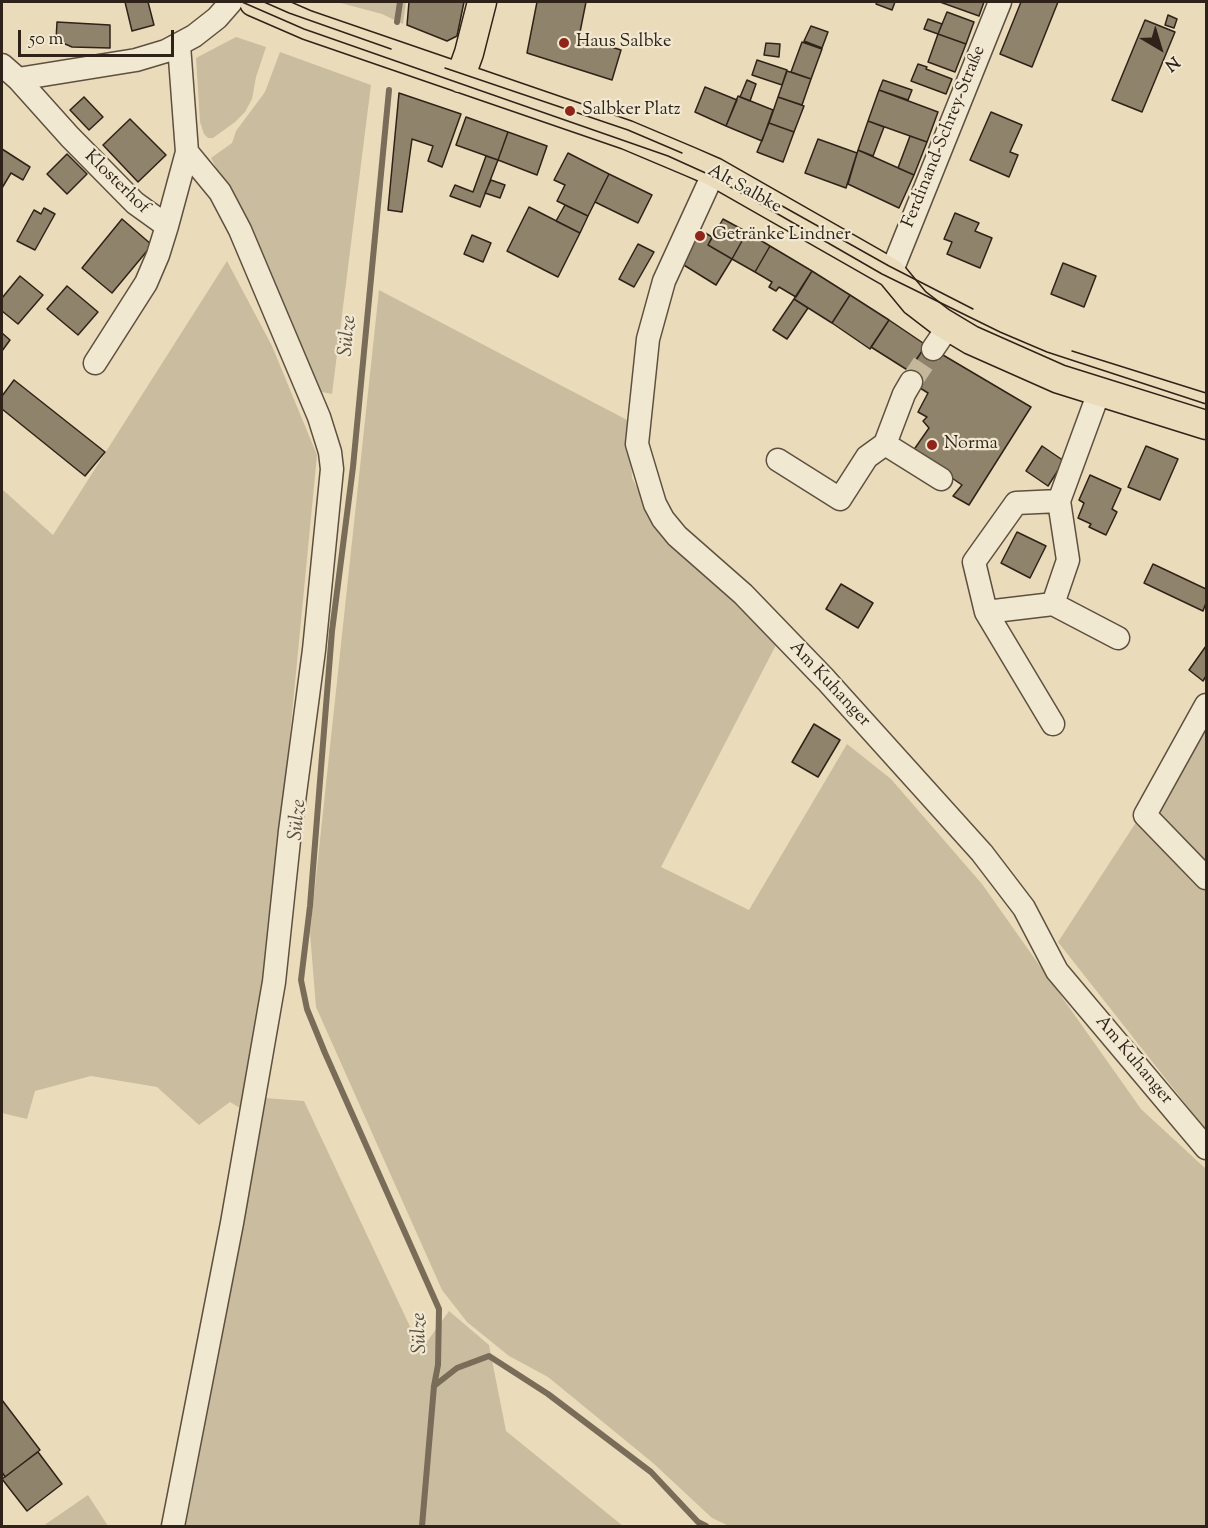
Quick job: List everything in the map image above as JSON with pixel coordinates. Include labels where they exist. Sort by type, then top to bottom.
[{"type":"main road","name":"Alt Salbke","points":[[254,2],[307,25],[627,135],[714,172],[891,273],[940,338],[1010,359],[1059,379],[1206,425]]},
{"type":"main road","points":[[460,78],[482,2]]},
{"type":"street","points":[[10,72],[121,63],[151,56],[179,45],[217,18],[231,2]]},
{"type":"street","name":"Ferdinand-Schrey-Straße","points":[[891,273],[1000,2]]},
{"type":"street","name":"Klosterhof","points":[[10,72],[135,203],[167,226],[187,152],[179,45]]},
{"type":"street","points":[[173,1527],[232,1223],[274,982],[290,831],[314,650],[332,469],[330,452],[319,417],[236,221],[215,186],[187,152]]},
{"type":"street","name":"Am Kuhanger","points":[[714,172],[664,281],[648,339],[637,444],[655,504],[677,537],[743,594],[826,680],[982,853],[1024,908],[1056,971],[1206,1148]]},
{"type":"street","points":[[95,363],[146,283],[167,226]]},
{"type":"street","points":[[778,460],[840,499],[867,457],[885,444],[904,394],[911,382]]},
{"type":"street","points":[[1053,604],[1068,560],[1059,501],[1099,392]]},
{"type":"street","points":[[885,444],[941,479]]},
{"type":"street","points":[[1053,724],[986,612],[974,562],[1016,503],[1059,501]]},
{"type":"street","points":[[986,612],[1053,604],[1118,638]]},
{"type":"street","points":[[1206,705],[1146,815],[1206,878]]},
{"type":"shaded area","points":[[337,2],[406,2],[403,24],[382,14]]},
{"type":"shaded area","points":[[236,37],[266,47],[256,77],[252,99],[245,112],[235,122],[213,138],[208,138],[200,122],[196,58]]},
{"type":"shaded area","points":[[280,52],[371,85],[332,394],[312,390],[236,205],[211,158],[232,143],[236,131],[265,92]]},
{"type":"shaded area","points":[[227,261],[272,346],[317,455],[281,828],[248,1103],[240,1108],[230,1102],[199,1125],[157,1087],[91,1076],[35,1091],[27,1119],[2,1113],[2,489],[53,535]]},
{"type":"shaded area","points":[[379,290],[629,421],[632,478],[648,508],[711,577],[777,643],[661,867],[749,910],[847,744],[891,779],[982,884],[1141,1109],[1206,1169],[1206,1526],[729,1526],[712,1518],[653,1463],[548,1377],[509,1356],[467,1322],[442,1290],[316,1007],[310,933]]},
{"type":"shaded area","points":[[1206,715],[1206,1130],[1058,942]]},
{"type":"shaded area","points":[[265,1098],[304,1101],[421,1350],[449,1311],[489,1345],[506,1431],[623,1526],[182,1526],[189,1509]]},
{"type":"shaded area","points":[[88,1495],[108,1526],[43,1526]]},
{"type":"building","points":[[125,2],[148,2],[154,25],[132,31]]},
{"type":"building","points":[[409,2],[464,2],[457,36],[447,41],[407,25]]},
{"type":"building","name":"Haus Salbke","points":[[537,2],[586,2],[579,37],[621,50],[612,80],[527,53]]},
{"type":"building","points":[[877,2],[895,2],[892,10],[876,4]]},
{"type":"building","points":[[940,2],[984,2],[979,16]]},
{"type":"building","points":[[1021,2],[1058,2],[1032,67],[1000,54]]},
{"type":"building","points":[[947,12],[974,22],[966,44],[938,34]]},
{"type":"building","points":[[1168,15],[1177,19],[1174,28],[1165,25]]},
{"type":"building","points":[[928,19],[942,24],[938,34],[924,29]]},
{"type":"building","points":[[1145,20],[1175,32],[1142,112],[1112,100]]},
{"type":"building","points":[[57,22],[110,25],[110,48],[72,47],[56,40]]},
{"type":"building","points":[[811,26],[828,32],[822,48],[804,41]]},
{"type":"building","points":[[938,34],[966,44],[955,72],[928,62]]},
{"type":"building","points":[[802,42],[822,49],[811,79],[791,72]]},
{"type":"building","points":[[766,43],[780,44],[779,57],[764,55]]},
{"type":"building","points":[[757,60],[787,70],[782,85],[752,75]]},
{"type":"building","points":[[918,64],[952,79],[946,94],[911,81]]},
{"type":"building","points":[[787,71],[811,79],[802,105],[778,97]]},
{"type":"building","points":[[747,80],[756,84],[750,101],[740,97]]},
{"type":"building","points":[[883,80],[912,90],[908,100],[879,90]]},
{"type":"building","points":[[705,87],[737,100],[726,126],[695,112]]},
{"type":"building","points":[[879,90],[938,112],[927,142],[868,121]]},
{"type":"building","points":[[399,93],[461,114],[442,167],[428,161],[433,146],[412,139],[402,212],[388,210]]},
{"type":"building","points":[[738,96],[773,110],[762,141],[726,126]]},
{"type":"building","points":[[84,97],[103,117],[89,130],[70,110]]},
{"type":"building","points":[[778,97],[804,106],[794,132],[769,123]]},
{"type":"building","points":[[991,112],[1022,125],[1010,152],[1018,155],[1009,177],[970,160]]},
{"type":"building","points":[[466,117],[508,132],[498,160],[456,145]]},
{"type":"building","points":[[130,119],[166,155],[138,182],[103,145]]},
{"type":"building","points":[[868,121],[884,127],[873,156],[858,150]]},
{"type":"building","points":[[769,123],[794,132],[783,162],[757,152]]},
{"type":"building","points":[[508,132],[547,146],[537,175],[498,160]]},
{"type":"building","points":[[910,136],[927,142],[914,175],[898,168]]},
{"type":"building","points":[[818,139],[857,153],[846,188],[805,173]]},
{"type":"building","points":[[2,149],[30,167],[23,180],[11,173],[2,188]]},
{"type":"building","points":[[858,150],[914,175],[899,208],[848,184]]},
{"type":"building","points":[[568,153],[609,174],[588,216],[557,201],[565,185],[554,180]]},
{"type":"building","points":[[67,154],[87,174],[67,194],[47,174]]},
{"type":"building","points":[[486,156],[498,160],[480,207],[450,196],[455,185],[473,192]]},
{"type":"building","points":[[609,174],[652,195],[638,223],[595,202]]},
{"type":"building","points":[[491,180],[505,185],[500,198],[485,193]]},
{"type":"building","points":[[565,205],[588,216],[580,233],[556,221]]},
{"type":"building","points":[[529,207],[580,233],[558,277],[507,251]]},
{"type":"building","points":[[44,208],[55,214],[35,250],[17,241],[34,210],[41,214]]},
{"type":"building","points":[[955,213],[979,223],[975,231],[992,238],[980,268],[947,254],[952,242],[944,239]]},
{"type":"building","points":[[122,219],[152,245],[112,293],[82,268]]},
{"type":"building","points":[[723,219],[747,232],[732,259],[708,245]]},
{"type":"building","points":[[697,228],[712,237],[708,245],[732,259],[716,285],[679,262]]},
{"type":"building","points":[[747,232],[770,246],[755,272],[732,259]]},
{"type":"building","points":[[472,235],[491,243],[483,262],[464,254]]},
{"type":"building","points":[[638,244],[654,252],[634,287],[619,279]]},
{"type":"building","points":[[770,246],[812,271],[796,297],[779,287],[776,291],[769,287],[772,282],[755,272]]},
{"type":"building","points":[[1063,263],[1096,276],[1084,307],[1051,294]]},
{"type":"building","points":[[812,271],[850,295],[832,323],[794,299]]},
{"type":"building","points":[[20,276],[43,295],[18,324],[2,311],[2,298]]},
{"type":"building","points":[[67,286],[98,312],[78,335],[47,309]]},
{"type":"building","points":[[850,295],[889,320],[870,349],[832,323]]},
{"type":"building","points":[[794,299],[808,308],[787,339],[773,330]]},
{"type":"building","points":[[889,320],[926,345],[909,371],[871,347]]},
{"type":"building","points":[[2,333],[10,340],[2,351]]},
{"type":"building","points":[[926,345],[1031,407],[969,505],[953,496],[962,485],[913,451],[929,428],[923,421],[927,417],[918,412],[928,393],[904,378]]},
{"type":"building","points":[[14,380],[105,452],[85,476],[2,409],[2,396]]},
{"type":"building","points":[[1042,446],[1064,461],[1048,486],[1026,471]]},
{"type":"building","points":[[1146,446],[1178,459],[1160,500],[1128,487]]},
{"type":"building","points":[[1090,475],[1121,489],[1112,509],[1117,512],[1106,535],[1089,527],[1091,524],[1078,518],[1084,503],[1079,500]]},
{"type":"building","points":[[1017,532],[1046,546],[1030,578],[1001,563]]},
{"type":"building","points":[[1153,564],[1206,589],[1206,603],[1203,611],[1144,583]]},
{"type":"building","points":[[841,584],[873,603],[858,628],[826,609]]},
{"type":"building","points":[[1206,646],[1206,676],[1203,681],[1189,670]]},
{"type":"building","points":[[814,724],[840,740],[818,777],[792,762]]},
{"type":"building","points":[[2,1400],[40,1450],[5,1477],[2,1472]]},
{"type":"building","points":[[38,1452],[62,1484],[27,1511],[2,1479]]},
{"type":"waterway","name":"Sülze","points":[[397,22],[400,2]]},
{"type":"waterway","name":"Sülze","points":[[389,90],[353,467],[332,631],[310,906],[301,980],[307,1009],[325,1053],[439,1309],[438,1365],[434,1386],[422,1526]]},
{"type":"waterway","points":[[434,1386],[457,1368],[489,1356],[548,1394],[651,1472],[698,1522],[706,1526]]},
{"type":"tunnel","points":[[911,382],[933,349]]},
{"type":"tram line","points":[[242,2],[304,29],[668,156],[710,175],[882,274],[1000,332],[1047,352],[1206,404]]},
{"type":"tram line","points":[[264,2],[391,49]]},
{"type":"tram line","points":[[445,68],[628,130],[682,153]]},
{"type":"tram line","points":[[743,184],[889,266],[973,309]]},
{"type":"tram line","points":[[1072,351],[1206,393]]},
{"type":"place","name":"Haus Salbke","points":[[564,43]]},
{"type":"place","name":"Salbker Platz","points":[[570,111]]},
{"type":"place","name":"Getränke Lindner","points":[[700,236]]},
{"type":"place","name":"Norma","points":[[932,445]]}]
